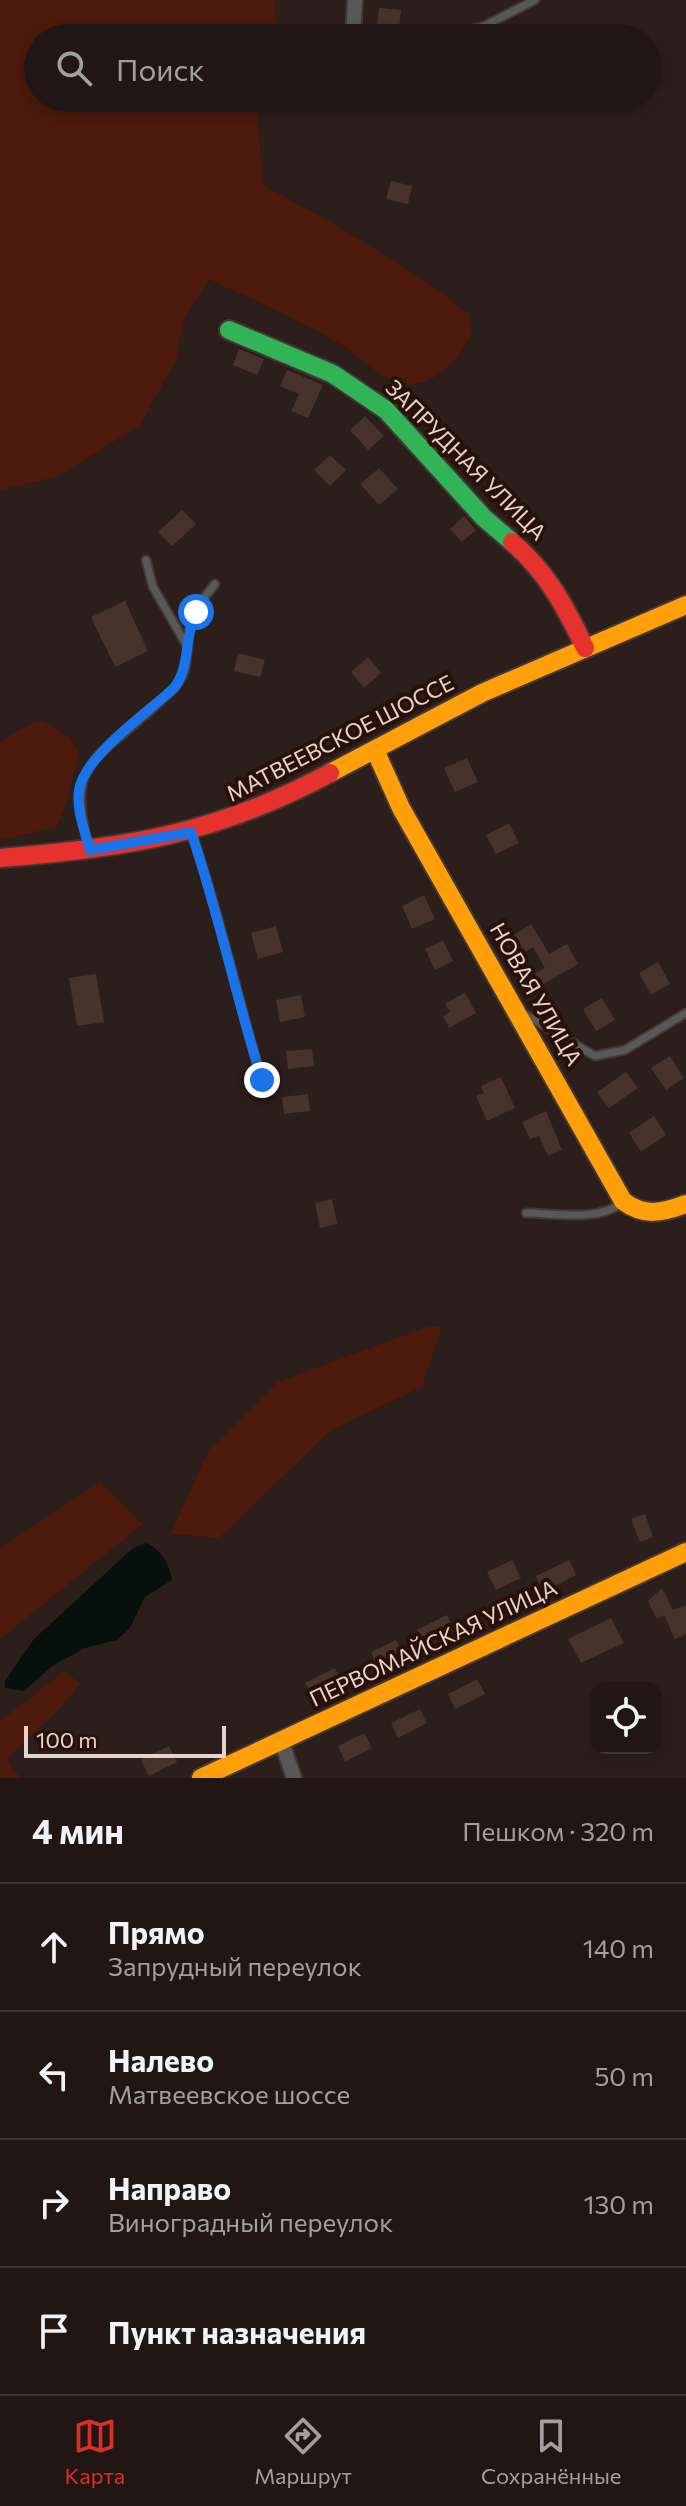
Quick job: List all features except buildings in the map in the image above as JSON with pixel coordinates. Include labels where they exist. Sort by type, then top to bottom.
[{"type":"street","points":[[354,24],[355,0]]},
{"type":"street","name":"ЗАПРУДНАЯ УЛИЦА","points":[[229,330],[333,374],[386,410],[484,518],[538,564],[560,596],[585,648]]},
{"type":"street","name":"МАТВЕЕВСКОЕ ШОССЕ","points":[[0,858],[90,850],[191,832],[242,816],[453,708],[686,605]]},
{"type":"street","name":"НОВАЯ УЛИЦА","points":[[375,750],[401,808],[519,1011],[623,1201]]},
{"type":"street","points":[[623,1201],[646,1215],[662,1214],[686,1204]]},
{"type":"street","name":"ПЕРВОМАЙСКАЯ УЛИЦА","points":[[201,1778],[686,1552]]},
{"type":"street","points":[[281,1740],[294,1778]]},
{"type":"lane","points":[[488,24],[535,0]]},
{"type":"lane","points":[[146,560],[153,587],[188,648]]},
{"type":"lane","points":[[90,850],[79,812],[79,789],[84,775],[97,757],[175,687],[183,675],[191,621],[215,584]]},
{"type":"lane","points":[[191,832],[216,904],[238,1003],[262,1080]]},
{"type":"lane","points":[[519,1011],[595,1056],[625,1050],[686,1013]]},
{"type":"lane","points":[[526,1213],[598,1212],[614,1210],[623,1201]]},
{"type":"shaded area","points":[[0,0],[275,0],[276,24],[24,24],[24,112],[257,112],[263,185],[369,245],[420,278],[469,314],[472,336],[439,374],[421,383],[401,383],[382,375],[326,336],[209,279],[183,321],[176,360],[140,425],[59,476],[0,490]]},
{"type":"shaded area","points":[[43,721],[69,737],[78,750],[63,812],[56,827],[0,840],[0,741],[33,723]]},
{"type":"shaded area","points":[[427,1327],[442,1327],[422,1387],[331,1430],[219,1538],[171,1534],[208,1451],[278,1382]]},
{"type":"shaded area","points":[[100,1482],[143,1524],[0,1639],[0,1548]]},
{"type":"shaded area","points":[[147,1543],[164,1558],[172,1580],[145,1597],[130,1628],[117,1640],[85,1648],[52,1666],[24,1691],[5,1688],[5,1681],[34,1639],[133,1548]]},
{"type":"shaded area","points":[[64,1671],[80,1683],[64,1704],[6,1760],[21,1778],[0,1778],[0,1721]]},
{"type":"traffic: fast","points":[[229,330],[333,374],[386,410],[484,518],[512,542]]},
{"type":"traffic: slow","points":[[330,773],[482,693],[686,605]]},
{"type":"traffic: slow","points":[[375,750],[401,808],[623,1201],[653,1212],[686,1204]]},
{"type":"traffic: slow","points":[[201,1778],[686,1552]]},
{"type":"traffic: jam","points":[[512,542],[554,590],[585,648]]},
{"type":"traffic: jam","points":[[0,858],[89,849],[170,835],[248,811],[330,773]]},
{"type":"route","points":[[196,612],[191,621],[188,658],[183,675],[175,687],[97,757],[84,775],[79,789],[79,812],[90,850],[191,832],[216,904],[238,1003],[262,1080]]}]
